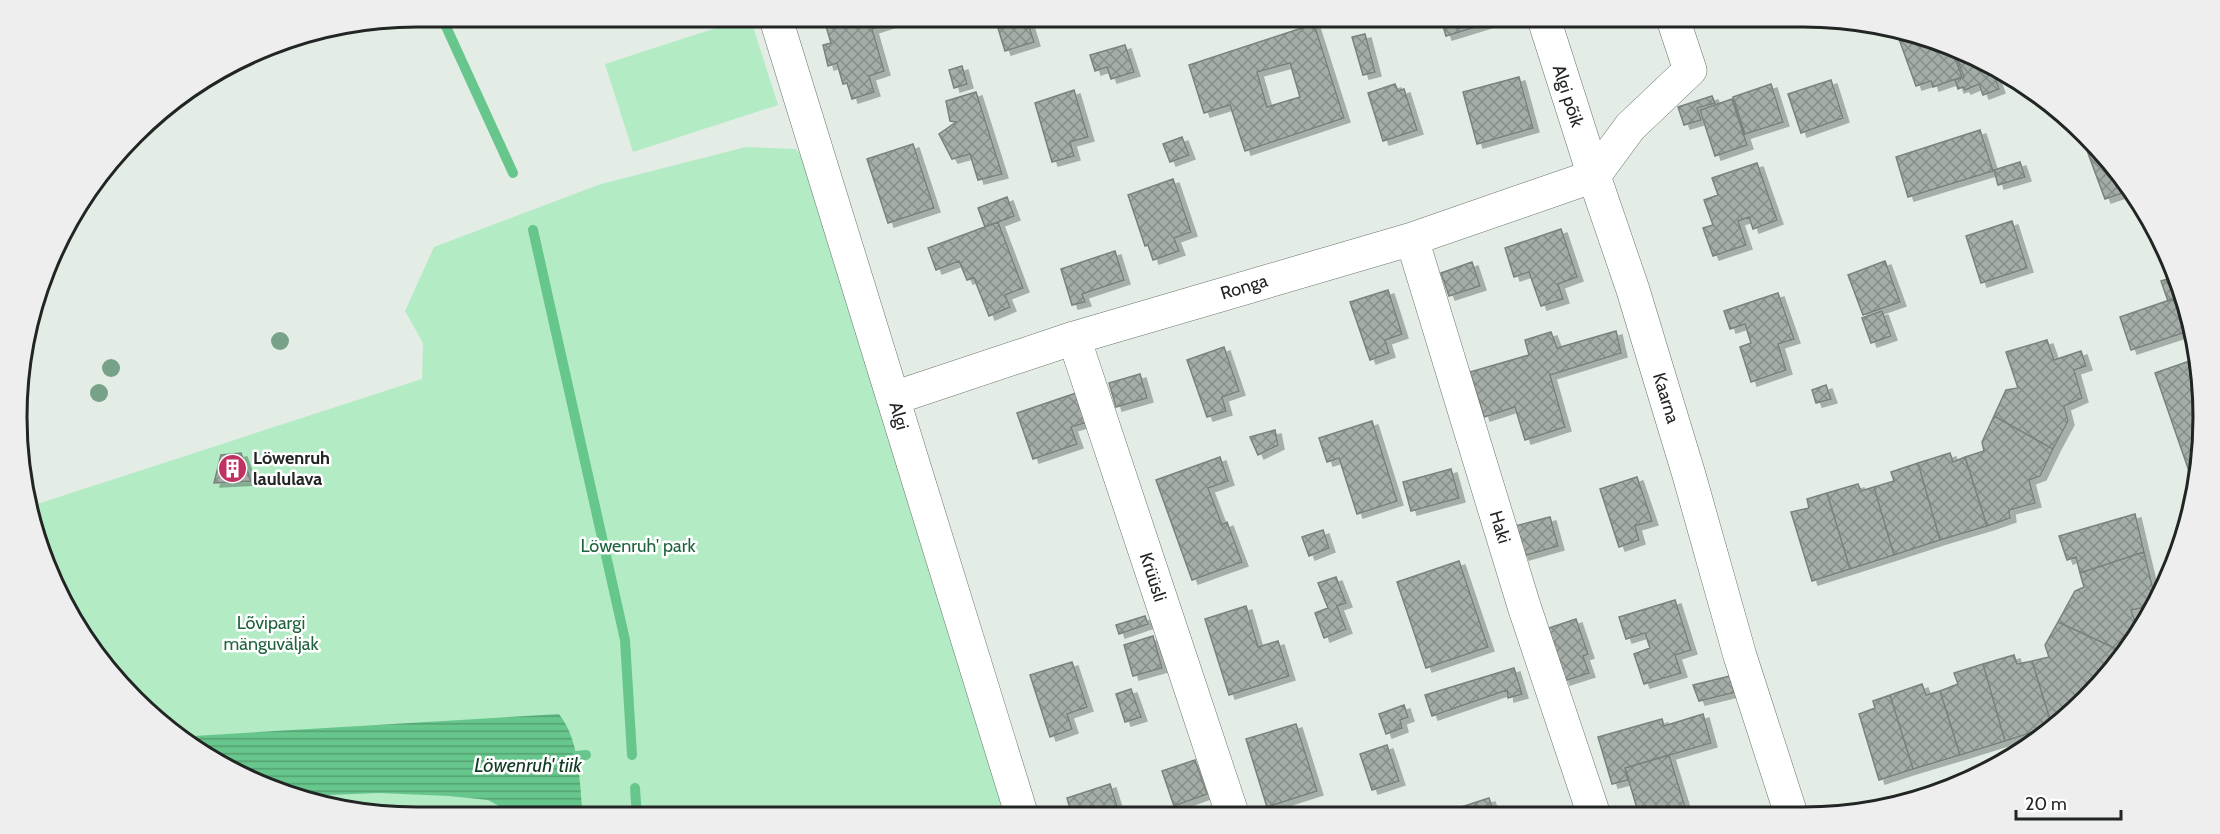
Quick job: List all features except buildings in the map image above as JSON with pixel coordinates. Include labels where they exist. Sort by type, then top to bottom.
[{"type":"street","name":"Algi","points":[[778,27],[1019,807]]},
{"type":"street","name":"Algi põik","points":[[1547,27],[1594,176]]},
{"type":"street","points":[[1594,176],[1630,127],[1690,70],[1676,27]]},
{"type":"street","name":"Ronga","points":[[894,398],[1074,338],[1412,239],[1594,176]]},
{"type":"street","name":"Kaarna","points":[[1594,176],[1633,290],[1689,475],[1740,656],[1789,807]]},
{"type":"street","name":"Haki","points":[[1412,239],[1524,606],[1591,807]]},
{"type":"street","name":"Krüüsli","points":[[1074,338],[1230,807]]},
{"type":"green space","points":[[719,27],[753,27],[778,105],[633,152],[605,64]]},
{"type":"green space","name":"Löwenruh' park","points":[[746,147],[796,149],[809,168],[1005,807],[417,807],[341,800],[268,777],[222,755],[200,741],[141,693],[93,634],[79,612],[57,566],[37,504],[422,379],[423,343],[405,311],[434,247],[601,184]]},
{"type":"water","name":"Löwenruh' tiik","points":[[559,714],[566,725],[575,750],[582,807],[501,807],[488,800],[379,793],[324,796],[245,767],[193,736]]},
{"type":"waterway","points":[[446,27],[513,173]]},
{"type":"waterway","points":[[533,230],[625,640],[632,755]]},
{"type":"waterway","points":[[577,756],[586,755]]},
{"type":"waterway","points":[[635,788],[636,807]]},
{"type":"place","name":"Löwenruh laululava","points":[[232,468]]},
{"type":"park label","name":"Lõvipargi mänguväljak","points":[[271,633]]}]
